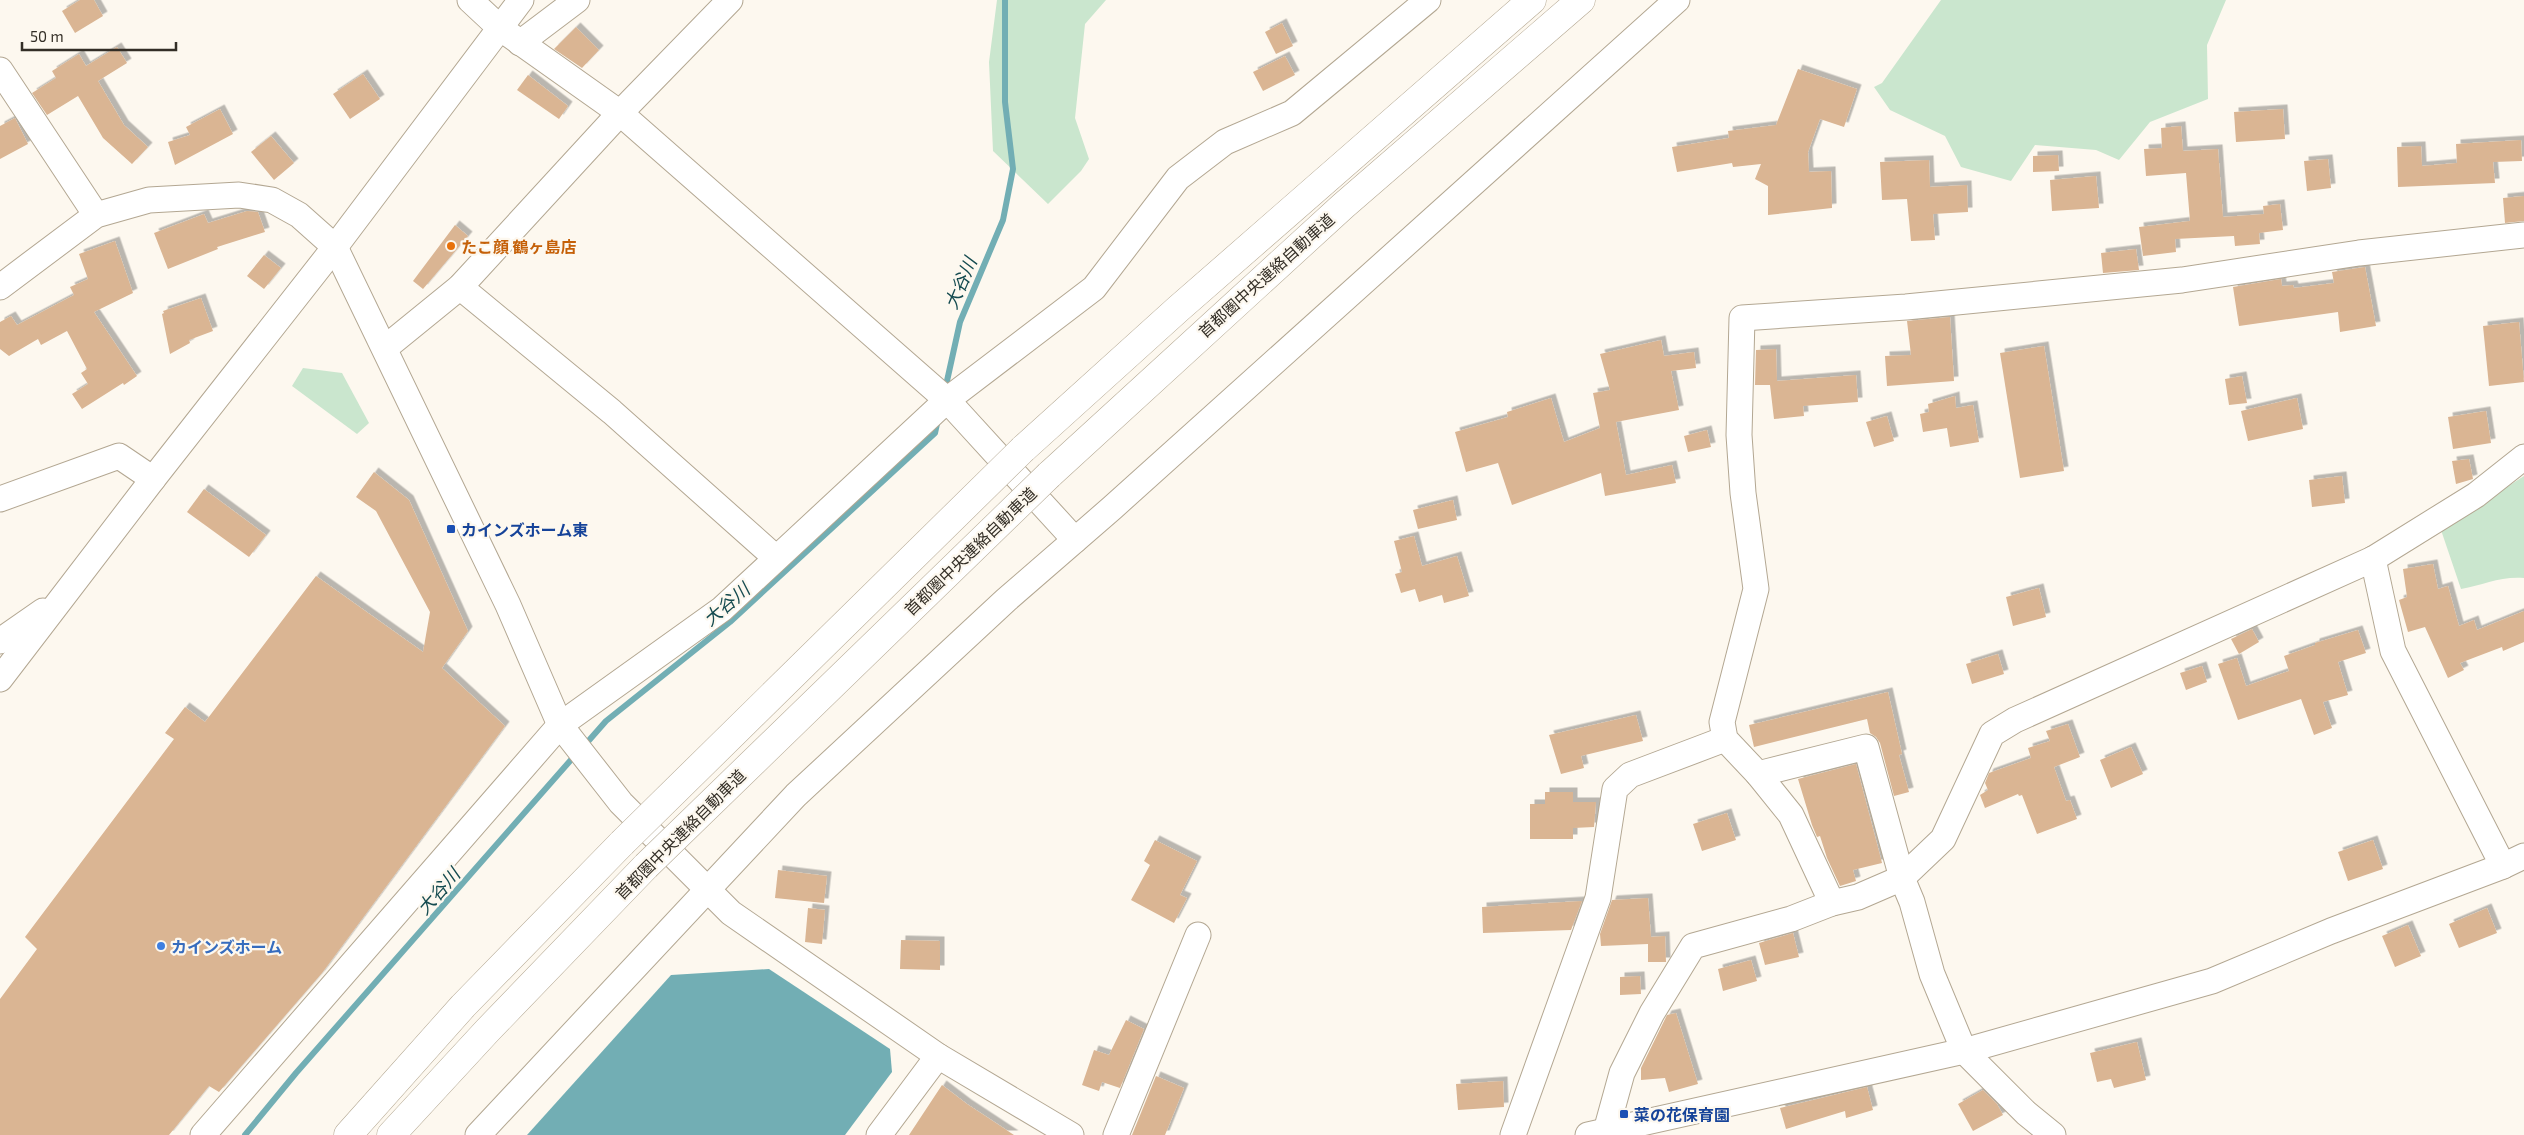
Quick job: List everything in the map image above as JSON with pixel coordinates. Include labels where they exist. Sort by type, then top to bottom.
[{"type":"highway","name":"首都圏中央連絡自動車道","points":[[348,1135],[463,1006],[622,843],[1023,449],[1178,309],[1532,0]]},
{"type":"highway","name":"首都圏中央連絡自動車道","points":[[391,1135],[487,1031],[646,866],[1049,475],[1343,206],[1581,0]]},
{"type":"street","points":[[470,0],[500,28],[620,113],[946,400],[1075,540]]},
{"type":"street","points":[[0,679],[153,479],[335,247],[521,0]]},
{"type":"street","points":[[520,42],[576,0]]},
{"type":"street","points":[[385,348],[460,287],[620,113],[730,0]]},
{"type":"street","points":[[203,1135],[560,725],[722,609],[946,400],[1094,288],[1178,178],[1225,142],[1292,113],[1428,0]]},
{"type":"street","points":[[478,1135],[708,892],[796,795],[1006,600],[1677,0]]},
{"type":"street","points":[[0,70],[96,215]]},
{"type":"street","points":[[0,287],[96,215],[149,200],[239,194],[272,200],[299,216],[335,247],[508,605],[560,725],[621,803],[731,913],[938,1056],[1071,1135]]},
{"type":"street","points":[[1832,903],[1790,815],[1758,774],[1724,739],[1722,722],[1756,589],[1743,493],[1739,435],[1742,318],[1906,306],[2173,281],[2359,254],[2524,235]]},
{"type":"street","points":[[460,287],[612,412],[776,558]]},
{"type":"street","points":[[0,499],[119,456],[153,479]]},
{"type":"street","points":[[1597,1133],[1622,1073],[1652,1013],[1693,946],[1791,919],[1832,903],[1858,897],[1902,878],[1943,839],[1992,734],[2015,720],[2373,559],[2476,495],[2524,456]]},
{"type":"street","points":[[1597,1133],[1964,1051],[2212,981],[2331,931],[2513,861],[2393,651],[2373,559]]},
{"type":"street","points":[[0,641],[61,598]]},
{"type":"street","points":[[1513,1135],[1598,898],[1615,789],[1630,775],[1724,739]]},
{"type":"street","points":[[1758,774],[1866,747],[1902,878],[1912,902],[1932,974],[1964,1051],[2026,1113],[2053,1135]]},
{"type":"street","points":[[1116,1135],[1198,935]]},
{"type":"street","points":[[879,1135],[938,1056]]},
{"type":"green space","points":[[997,0],[1106,0],[1085,24],[1075,118],[1089,159],[1081,171],[1048,204],[993,151],[989,62]]},
{"type":"green space","points":[[1941,0],[2226,0],[2207,45],[2208,99],[2150,122],[2119,160],[2096,150],[2035,145],[2011,181],[1961,167],[1945,136],[1890,110],[1874,87],[1882,83]]},
{"type":"green space","points":[[303,368],[342,373],[369,423],[357,434],[292,386]]},
{"type":"green space","points":[[2524,476],[2524,578],[2500,580],[2461,589],[2441,530]]},
{"type":"water","points":[[769,969],[890,1049],[892,1072],[845,1135],[527,1135],[671,975]]},
{"type":"building","points":[[80,0],[94,0],[103,16],[75,33],[62,11]]},
{"type":"building","points":[[1282,23],[1293,46],[1276,54],[1265,32]]},
{"type":"building","points":[[576,27],[599,50],[582,68],[554,49]]},
{"type":"building","points":[[117,47],[127,63],[98,81],[124,125],[148,147],[132,164],[103,138],[78,96],[47,115],[32,93],[56,78],[52,71],[79,54],[86,66]]},
{"type":"building","points":[[1285,56],[1295,75],[1263,91],[1253,72]]},
{"type":"building","points":[[1798,69],[1857,89],[1844,127],[1820,119],[1808,152],[1809,172],[1831,171],[1832,208],[1768,215],[1768,186],[1755,179],[1761,164],[1733,167],[1732,163],[1677,172],[1672,147],[1729,138],[1728,131],[1776,125]]},
{"type":"building","points":[[363,74],[380,99],[350,119],[333,94]]},
{"type":"building","points":[[528,75],[568,106],[559,119],[517,90]]},
{"type":"building","points":[[220,109],[233,134],[175,165],[168,142],[190,135],[186,127]]},
{"type":"building","points":[[2283,109],[2285,139],[2236,142],[2234,112]]},
{"type":"building","points":[[15,118],[28,144],[0,159],[0,126]]},
{"type":"building","points":[[2181,126],[2183,151],[2218,149],[2223,217],[2264,214],[2263,206],[2280,204],[2283,230],[2259,233],[2260,244],[2235,246],[2234,236],[2175,239],[2176,252],[2143,256],[2139,227],[2190,221],[2186,173],[2146,176],[2144,149],[2162,148],[2161,128]]},
{"type":"building","points":[[271,136],[294,163],[274,180],[251,152]]},
{"type":"building","points":[[2521,140],[2522,161],[2493,162],[2495,183],[2398,187],[2397,147],[2421,146],[2422,166],[2457,163],[2456,144]]},
{"type":"building","points":[[2058,155],[2059,171],[2033,172],[2033,156]]},
{"type":"building","points":[[2328,159],[2331,188],[2307,191],[2304,161]]},
{"type":"building","points":[[1929,160],[1930,187],[1967,185],[1968,212],[1933,214],[1935,240],[1911,241],[1907,199],[1882,200],[1880,162]]},
{"type":"building","points":[[2096,176],[2099,208],[2052,211],[2050,180]]},
{"type":"building","points":[[2524,196],[2524,221],[2505,223],[2503,198]]},
{"type":"building","points":[[247,211],[258,212],[265,232],[217,247],[218,249],[168,269],[154,233],[204,214],[208,223]]},
{"type":"building","points":[[455,225],[468,236],[423,289],[413,281]]},
{"type":"building","points":[[115,241],[133,293],[94,312],[137,376],[82,409],[72,394],[88,384],[81,373],[87,369],[67,331],[41,345],[38,339],[9,356],[0,349],[0,322],[11,316],[17,325],[74,295],[70,287],[88,279],[79,254]]},
{"type":"building","points":[[2136,249],[2139,270],[2103,273],[2101,253]]},
{"type":"building","points":[[264,255],[281,268],[264,289],[247,276]]},
{"type":"building","points":[[2365,267],[2376,326],[2340,332],[2338,312],[2239,326],[2233,287],[2281,279],[2282,286],[2293,285],[2294,288],[2334,283],[2332,272]]},
{"type":"building","points":[[201,298],[213,331],[189,340],[190,343],[170,354],[163,311]]},
{"type":"building","points":[[1950,317],[1954,381],[1887,386],[1885,356],[1911,355],[1907,321]]},
{"type":"building","points":[[2519,322],[2524,382],[2489,386],[2483,326]]},
{"type":"building","points":[[1661,340],[1664,356],[1694,352],[1696,368],[1671,371],[1679,410],[1616,422],[1626,475],[1672,465],[1676,483],[1605,496],[1601,473],[1512,505],[1498,463],[1466,472],[1455,432],[1508,417],[1507,412],[1551,398],[1564,442],[1600,428],[1593,393],[1610,390],[1600,354]]},
{"type":"building","points":[[2044,346],[2064,471],[2020,478],[2000,353]]},
{"type":"building","points":[[1776,349],[1777,381],[1856,375],[1858,402],[1803,406],[1804,416],[1774,419],[1770,385],[1755,385],[1756,350]]},
{"type":"building","points":[[2242,376],[2247,403],[2229,405],[2225,379]]},
{"type":"building","points":[[1955,396],[1956,408],[1973,405],[1979,442],[1950,447],[1947,428],[1923,432],[1920,414],[1929,412],[1928,404]]},
{"type":"building","points":[[2297,398],[2303,429],[2248,441],[2241,411]]},
{"type":"building","points":[[2486,411],[2491,443],[2453,449],[2448,417]]},
{"type":"building","points":[[1887,416],[1894,441],[1874,447],[1866,422]]},
{"type":"building","points":[[1707,430],[1711,447],[1688,452],[1684,436]]},
{"type":"building","points":[[2469,459],[2473,479],[2456,484],[2452,461]]},
{"type":"building","points":[[374,472],[409,500],[468,631],[442,668],[505,726],[322,973],[219,1092],[209,1086],[169,1135],[0,1135],[0,999],[37,949],[25,937],[174,739],[165,733],[185,707],[205,722],[316,576],[423,652],[430,612],[376,511],[356,497]]},
{"type":"building","points":[[2342,476],[2345,503],[2312,507],[2309,480]]},
{"type":"building","points":[[204,489],[266,535],[249,557],[187,512]]},
{"type":"building","points":[[1453,500],[1457,520],[1418,529],[1413,510]]},
{"type":"building","points":[[1414,536],[1422,566],[1457,556],[1469,596],[1444,603],[1442,595],[1419,602],[1415,589],[1401,593],[1395,574],[1402,572],[1394,541]]},
{"type":"building","points":[[2433,564],[2438,589],[2448,586],[2459,626],[2474,620],[2477,630],[2524,611],[2524,642],[2503,651],[2502,647],[2460,663],[2464,670],[2448,678],[2425,627],[2408,632],[2399,600],[2407,597],[2403,569]]},
{"type":"building","points":[[2039,588],[2046,617],[2013,626],[2006,597]]},
{"type":"building","points":[[2252,629],[2259,642],[2239,654],[2231,639]]},
{"type":"building","points":[[2358,630],[2366,653],[2338,662],[2348,695],[2323,702],[2332,728],[2314,735],[2301,699],[2238,720],[2218,664],[2237,658],[2246,686],[2289,671],[2284,656],[2315,645],[2315,643]]},
{"type":"building","points":[[1998,654],[2004,674],[1972,684],[1966,664]]},
{"type":"building","points":[[2202,666],[2207,682],[2186,690],[2180,673]]},
{"type":"building","points":[[1888,692],[1902,754],[1899,755],[1909,792],[1894,796],[1880,743],[1870,733],[1867,719],[1754,747],[1749,725]]},
{"type":"building","points":[[1636,715],[1643,741],[1581,756],[1584,768],[1561,774],[1549,735]]},
{"type":"building","points":[[2068,724],[2080,757],[2054,767],[2066,801],[2070,800],[2077,819],[2037,834],[2022,795],[2019,796],[2018,794],[1985,808],[1980,795],[1988,790],[1985,783],[1989,773],[2031,758],[2028,748],[2050,741],[2046,731]]},
{"type":"building","points":[[2131,747],[2143,774],[2111,788],[2100,760]]},
{"type":"building","points":[[1856,764],[1882,863],[1853,870],[1856,881],[1840,886],[1827,858],[1820,836],[1817,837],[1812,825],[1798,779]]},
{"type":"building","points":[[1545,792],[1573,792],[1573,802],[1596,802],[1594,827],[1573,828],[1573,839],[1530,839],[1530,804],[1545,804]]},
{"type":"building","points":[[1727,813],[1736,840],[1702,851],[1693,824]]},
{"type":"building","points":[[1155,840],[1197,861],[1180,895],[1187,898],[1174,923],[1131,900],[1150,865],[1144,861]]},
{"type":"building","points":[[2373,840],[2383,869],[2348,881],[2338,852]]},
{"type":"building","points":[[778,870],[827,876],[824,903],[775,898]]},
{"type":"building","points":[[1648,898],[1651,937],[1665,936],[1666,962],[1648,962],[1648,944],[1601,946],[1600,934],[1612,900]]},
{"type":"building","points":[[1582,901],[1571,930],[1483,933],[1482,907]]},
{"type":"building","points":[[808,908],[825,910],[822,944],[805,942]]},
{"type":"building","points":[[2487,908],[2497,933],[2459,948],[2449,924]]},
{"type":"building","points":[[2408,925],[2421,956],[2395,967],[2382,936]]},
{"type":"building","points":[[1793,933],[1799,957],[1765,965],[1759,943]]},
{"type":"building","points":[[901,940],[940,941],[940,970],[900,969]]},
{"type":"building","points":[[1751,960],[1757,981],[1723,991],[1718,969]]},
{"type":"building","points":[[1640,976],[1641,994],[1620,995],[1620,977]]},
{"type":"building","points":[[1676,1013],[1698,1084],[1669,1092],[1665,1078],[1641,1080],[1641,1068],[1667,1015]]},
{"type":"building","points":[[1126,1020],[1144,1029],[1120,1088],[1102,1082],[1099,1091],[1082,1085],[1094,1050],[1109,1055]]},
{"type":"building","points":[[2137,1042],[2146,1080],[2114,1088],[2111,1079],[2097,1082],[2090,1053]]},
{"type":"building","points":[[1156,1076],[1184,1088],[1165,1135],[1132,1135]]},
{"type":"building","points":[[1503,1081],[1504,1107],[1458,1110],[1456,1084]]},
{"type":"building","points":[[942,1085],[967,1104],[1014,1135],[909,1135]]},
{"type":"building","points":[[1867,1087],[1873,1110],[1846,1118],[1845,1111],[1786,1129],[1780,1108]]},
{"type":"building","points":[[1983,1090],[1997,1104],[2003,1115],[1973,1131],[1958,1104]]},
{"type":"waterway","name":"大谷川","points":[[945,390],[960,322],[1003,220],[1013,169],[1005,102],[1005,0]]},
{"type":"waterway","name":"大谷川","points":[[584,746],[606,721],[730,622],[935,433],[938,419]]},
{"type":"waterway","name":"大谷川","points":[[245,1135],[296,1073],[577,753]]},
{"type":"place","name":"たこ顔 鶴ヶ島店","points":[[451,246]]},
{"type":"place","name":"カインズホーム東","points":[[451,529]]},
{"type":"place","name":"カインズホーム","points":[[161,946]]},
{"type":"place","name":"菜の花保育園","points":[[1624,1114]]}]
